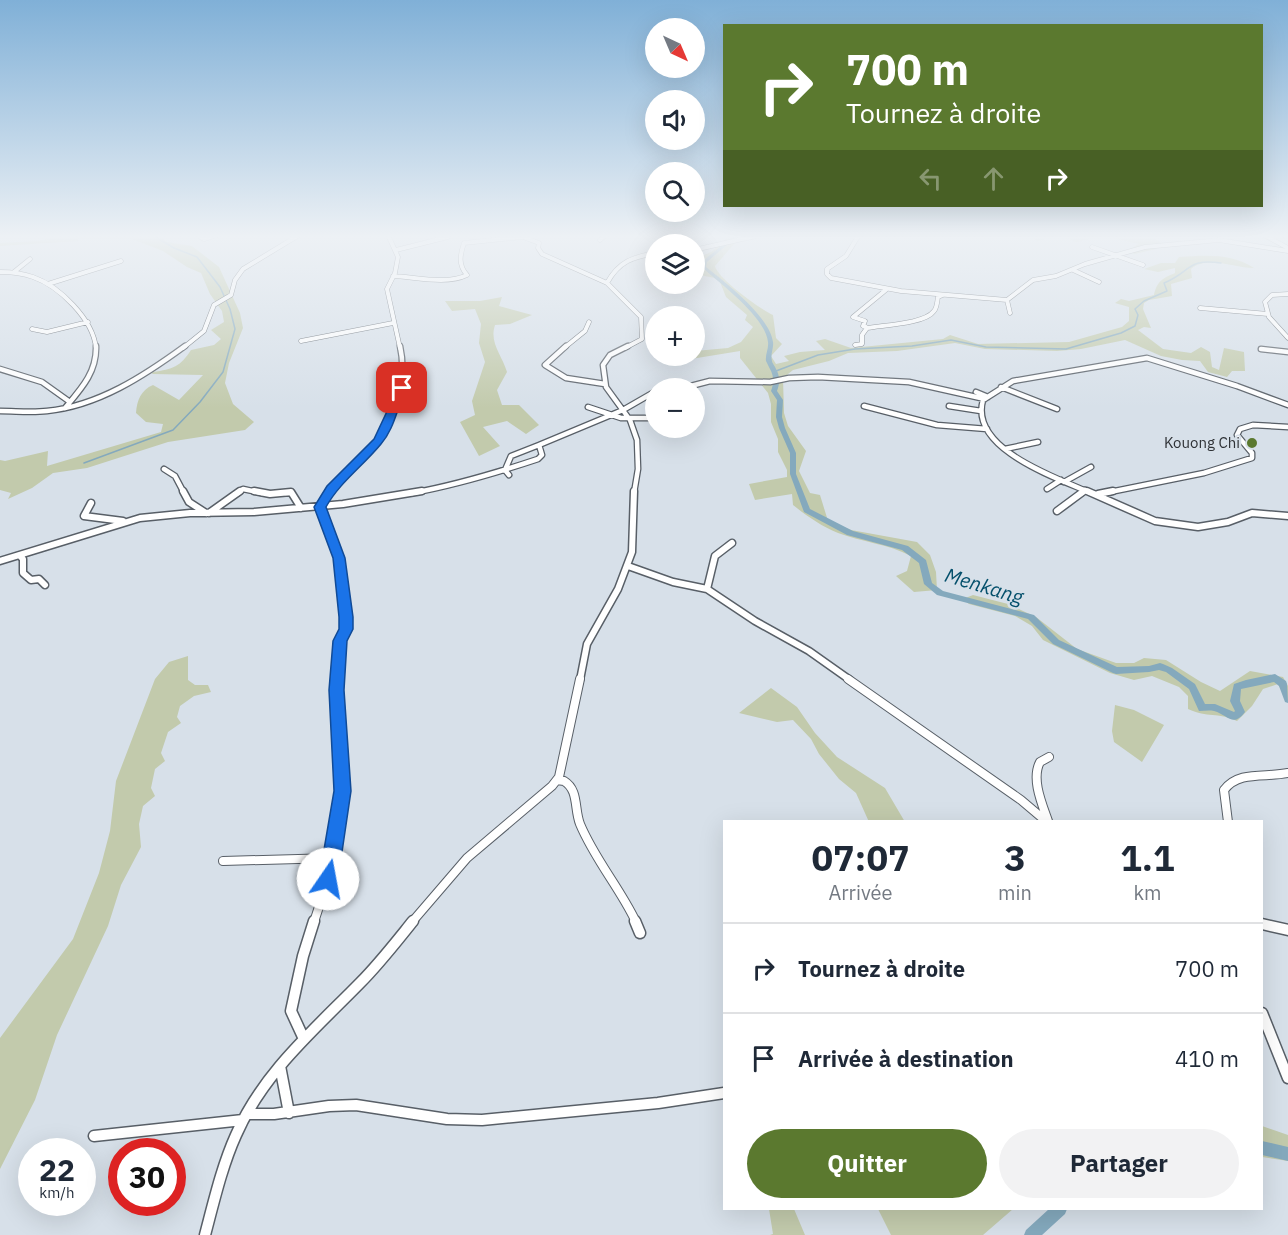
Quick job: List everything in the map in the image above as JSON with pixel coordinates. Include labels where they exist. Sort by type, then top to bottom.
[{"type":"street","points":[[60,293],[88,322],[96,337],[95,363],[87,379],[64,409]]},
{"type":"street","points":[[0,411],[39,412],[64,409],[105,395],[197,337],[208,326],[212,307],[232,293]]},
{"type":"street","points":[[320,507],[331,489],[378,441],[390,421],[401,390],[402,363],[388,293]]},
{"type":"street","points":[[289,1113],[279,1066],[289,1053],[303,1037],[333,1012],[368,974],[467,858],[543,795],[557,780],[563,764],[587,644],[618,589],[632,552],[631,524],[638,462],[637,440],[630,420],[605,384],[603,365],[607,358],[636,344],[643,336],[640,316],[617,293]]},
{"type":"street","points":[[867,328],[863,326],[866,321],[853,317],[883,293]]},
{"type":"street","points":[[922,293],[1007,300],[1018,293]]},
{"type":"street","points":[[1288,294],[1267,297],[1265,302],[1268,314],[1288,338]]},
{"type":"street","points":[[855,345],[861,344],[862,336],[867,328],[922,318],[935,310],[938,297],[944,295]]},
{"type":"street","points":[[1007,300],[1010,313]]},
{"type":"street","points":[[1200,308],[1268,314]]},
{"type":"street","points":[[32,329],[46,332],[88,322]]},
{"type":"street","points":[[589,322],[585,331],[548,360],[545,365],[566,378],[605,384]]},
{"type":"street","points":[[301,341],[393,323]]},
{"type":"street","points":[[1261,349],[1288,352]]},
{"type":"street","points":[[1288,405],[1159,360],[1142,358],[1032,376],[1009,382],[981,404],[987,429],[1005,449],[1029,466],[1155,520],[1177,525],[1209,525],[1228,522],[1252,513],[1288,516]]},
{"type":"street","points":[[1192,373],[1193,366]]},
{"type":"street","points":[[0,369],[39,380],[70,402]]},
{"type":"street","points":[[705,382],[777,381],[810,377],[909,382],[987,398]]},
{"type":"street","points":[[1001,387],[1057,409]]},
{"type":"street","points":[[381,392],[401,390]]},
{"type":"street","points":[[976,392],[987,398]]},
{"type":"street","points":[[507,472],[509,458],[513,454],[623,410],[645,397]]},
{"type":"street","points":[[588,406],[608,416],[630,420],[645,419]]},
{"type":"street","points":[[864,406],[937,425],[987,429]]},
{"type":"street","points":[[949,406],[981,411]]},
{"type":"street","points":[[1097,495],[1204,473],[1252,458],[1252,453],[1237,435],[1238,432],[1244,427],[1288,427]]},
{"type":"street","points":[[1005,449],[1038,442]]},
{"type":"street","points":[[0,561],[124,521],[161,515],[254,513],[320,507],[446,487],[507,472],[538,459],[542,455],[539,445]]},
{"type":"street","points":[[1047,489],[1092,467]]},
{"type":"street","points":[[164,469],[175,476],[189,502],[208,513]]},
{"type":"street","points":[[1144,485],[1153,490]]},
{"type":"street","points":[[208,513],[243,489],[270,494],[291,492],[301,508]]},
{"type":"street","points":[[1057,511],[1085,490]]},
{"type":"street","points":[[91,503],[84,516],[124,521]]},
{"type":"street","points":[[303,1037],[291,1011],[293,996],[303,956],[334,858],[343,778],[336,690],[340,641],[346,629],[346,617],[339,558],[320,507]]},
{"type":"street","points":[[707,589],[714,554],[732,543]]},
{"type":"street","points":[[20,556],[23,559],[22,573],[29,576],[31,580],[39,579],[45,585]]},
{"type":"street","points":[[628,566],[673,582],[707,589],[755,621],[809,651],[1021,800],[1046,820]]},
{"type":"street","points":[[1047,820],[1038,783],[1037,768],[1041,762],[1049,758]]},
{"type":"street","points":[[1228,820],[1224,790],[1231,782],[1250,777],[1278,776],[1288,772]]},
{"type":"street","points":[[557,780],[564,780],[571,786],[582,829],[606,875],[623,898],[640,933]]},
{"type":"street","points":[[223,861],[334,858]]},
{"type":"street","points":[[1263,924],[1288,930]]},
{"type":"street","points":[[1263,1016],[1288,1078]]},
{"type":"street","points":[[205,1235],[222,1172],[245,1117],[289,1053]]},
{"type":"street","points":[[94,1136],[289,1113],[320,1107],[355,1105],[440,1119],[463,1120],[692,1099],[723,1093]]},
{"type":"green space","points":[[231,293],[240,313],[243,328],[229,363],[225,383],[233,404],[254,422],[245,430],[168,442],[87,468],[53,473],[32,488],[8,499],[11,493],[0,490],[0,460],[5,461],[48,451],[47,466],[161,432],[163,424],[146,422],[136,413],[139,400],[143,393],[153,385],[179,400],[203,375],[152,374],[175,366],[191,350],[214,345],[221,339],[211,330],[224,322],[222,311],[210,294]]},
{"type":"green space","points":[[724,293],[740,293],[773,315],[776,338],[782,344],[771,356],[776,364],[789,361],[784,356],[825,350],[816,341],[825,339],[851,348],[943,339],[950,335],[978,344],[1069,342],[1122,327],[1129,321],[1129,307],[1115,303],[1121,299],[1129,301],[1154,295],[1155,293],[1172,293],[1172,296],[1144,303],[1143,309],[1151,328],[1144,327],[1138,330],[1163,349],[1191,353],[1201,347],[1210,352],[1212,367],[1219,370],[1224,348],[1244,352],[1245,371],[1232,371],[1227,377],[1208,372],[1200,361],[1161,356],[1125,340],[1081,349],[1057,351],[985,349],[955,343],[897,351],[848,353],[829,361],[793,370],[783,378],[784,413],[788,426],[806,451],[799,471],[810,493],[820,495],[828,521],[851,530],[917,542],[930,555],[936,572],[937,590],[914,592],[896,576],[907,571],[911,556],[838,533],[826,527],[793,505],[792,494],[755,500],[749,484],[787,477],[787,470],[778,452],[778,439],[771,422],[771,404],[768,393],[740,358],[740,351],[705,357],[705,350],[728,348],[741,342],[753,327],[745,320],[747,315],[726,297]]},
{"type":"green space","points":[[502,297],[499,306],[532,315],[510,324],[495,325],[495,343],[507,372],[497,390],[502,405],[519,405],[539,425],[526,434],[507,421],[483,427],[500,446],[479,456],[460,422],[475,415],[472,401],[485,362],[479,343],[481,324],[475,309],[452,311],[445,301],[480,301]]},
{"type":"green space","points":[[973,595],[1008,604],[1036,617],[1077,649],[1116,663],[1134,663],[1144,658],[1166,660],[1220,691],[1250,671],[1283,677],[1288,686],[1288,702],[1278,684],[1263,689],[1252,706],[1237,721],[1195,712],[1188,709],[1188,696],[1179,687],[1152,676],[1134,680],[1110,673],[1043,640],[1032,626],[1015,616],[969,604],[963,599]]},
{"type":"green space","points":[[188,656],[188,680],[195,685],[208,685],[211,692],[194,696],[180,706],[177,717],[181,723],[168,732],[161,753],[165,761],[155,769],[151,788],[155,796],[143,806],[139,824],[141,847],[121,885],[108,926],[57,1035],[35,1100],[0,1169],[0,1038],[73,939],[99,873],[110,831],[116,781],[155,679],[169,662]]},
{"type":"green space","points":[[771,688],[797,707],[815,733],[837,757],[885,788],[904,820],[868,820],[856,793],[839,779],[819,754],[811,739],[793,720],[777,722],[739,713]]},
{"type":"green space","points":[[1115,705],[1134,710],[1164,725],[1142,762],[1114,742],[1112,731]]},
{"type":"green space","points":[[1263,1126],[1288,1135],[1288,1161],[1263,1157]]},
{"type":"green space","points":[[769,1210],[794,1210],[805,1235],[770,1235],[773,1234]]},
{"type":"green space","points":[[878,1210],[1012,1210],[983,1235],[891,1235]]},
{"type":"waterway","points":[[84,463],[173,430],[200,402],[223,372],[235,329],[223,293]]},
{"type":"waterway","name":"Menkang","points":[[734,293],[754,313],[769,334],[771,343],[769,362],[775,372],[774,391],[780,400],[779,417],[793,453],[793,474],[807,510],[850,533],[905,548],[923,562],[928,584],[940,593],[1031,617],[1056,642],[1116,671],[1160,666],[1169,670],[1192,687],[1202,708],[1215,708],[1235,717],[1240,712],[1235,701],[1237,687],[1275,678],[1283,684],[1288,699]]},
{"type":"waterway","points":[[776,371],[818,355],[855,349],[912,346],[951,340],[986,347],[1066,349],[1121,333],[1135,326],[1138,315],[1135,309],[1144,301],[1163,293]]},
{"type":"waterway","points":[[1263,1148],[1288,1154]]},
{"type":"waterway","points":[[1031,1235],[1059,1210]]},
{"type":"place","name":"Kouong Chi","points":[[1252,443]]},
{"type":"route","points":[[328,879],[334,858],[343,791],[336,690],[340,641],[345,633],[346,617],[339,558],[320,507],[331,489],[368,454],[378,441],[390,421],[402,388]]}]
